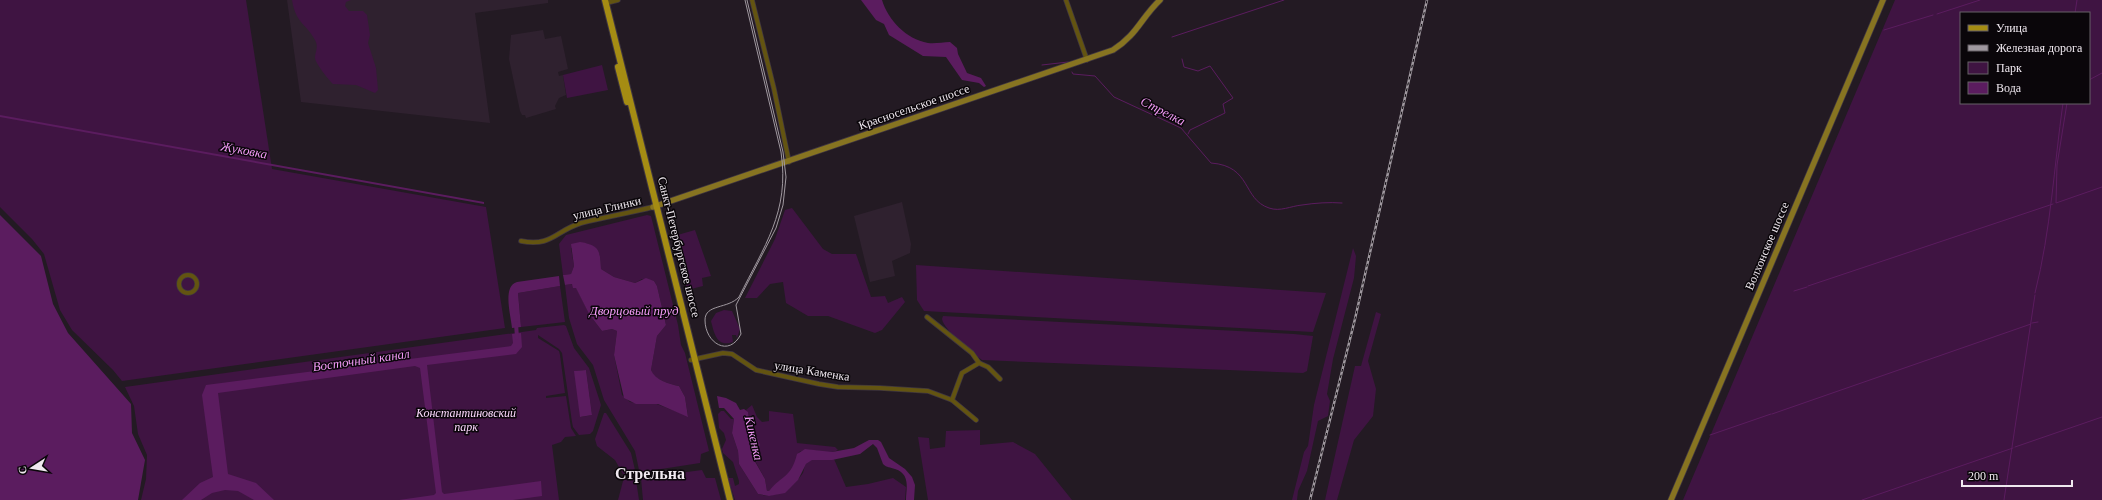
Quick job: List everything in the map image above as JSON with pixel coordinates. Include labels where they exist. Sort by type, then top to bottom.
[{"type":"main road","name":"Красносельское шоссе","points":[[655,207],[1113,50],[1126,42],[1160,0]]},
{"type":"main road","name":"Волхонское шоссе","points":[[1671,500],[1884,0]]},
{"type":"main road","name":"Санкт-Петербургское шоссе","points":[[604,1],[693,359],[730,500]]},
{"type":"main road","name":"Санкт-Петербургское шоссе","points":[[693,359],[726,500]]},
{"type":"street","points":[[604,1],[618,0]]},
{"type":"street","points":[[752,0],[774,89],[789,162]]},
{"type":"street","points":[[1066,0],[1087,60]]},
{"type":"street","name":"улица Глинки","points":[[521,241],[534,244],[551,239],[576,225],[655,207]]},
{"type":"street","points":[[186,276],[194,278],[197,282],[196,288],[191,293],[183,291],[180,287],[180,281],[186,276]]},
{"type":"street","points":[[927,317],[972,353],[979,363],[988,367],[1000,380]]},
{"type":"street","name":"улица Каменка","points":[[693,359],[723,353],[732,354],[756,370],[768,374],[838,387],[928,391],[952,400],[976,420]]},
{"type":"street","points":[[952,400],[962,373],[979,363]]},
{"type":"shaded area","points":[[287,0],[548,0],[548,3],[475,13],[490,123],[301,102]]},
{"type":"shaded area","points":[[543,30],[545,39],[561,36],[568,69],[558,72],[559,76],[563,75],[566,95],[559,98],[555,106],[556,109],[526,118],[520,111],[509,59],[511,35]]},
{"type":"shaded area","points":[[902,202],[911,244],[910,253],[892,261],[895,276],[870,282],[854,216]]},
{"type":"green space","points":[[0,0],[246,0],[272,169],[486,207],[505,328],[122,381],[113,370],[72,330],[60,310],[44,254],[32,239],[0,207]]},
{"type":"green space","points":[[292,0],[351,0],[346,2],[345,6],[349,11],[363,11],[367,15],[370,35],[368,43],[376,68],[378,90],[375,93],[356,85],[333,84],[331,82],[316,61],[316,43],[312,34],[296,14]]},
{"type":"green space","points":[[1895,0],[2102,0],[2102,500],[1683,500]]},
{"type":"green space","points":[[602,65],[608,90],[567,98],[563,75]]},
{"type":"green space","points":[[792,208],[823,249],[832,254],[856,254],[871,297],[885,296],[888,303],[902,297],[905,302],[882,330],[875,333],[828,316],[808,316],[786,303],[783,282],[770,284],[757,298],[745,298],[775,239],[785,210]]},
{"type":"green space","points":[[647,215],[651,216],[678,325],[681,345],[685,353],[709,451],[701,454],[700,463],[642,472],[639,470],[635,451],[604,400],[593,365],[577,344],[569,318],[565,285],[573,284],[576,287],[589,314],[602,331],[612,329],[617,331],[614,355],[622,395],[630,402],[641,404],[654,403],[688,416],[685,397],[679,386],[659,379],[651,370],[657,336],[666,325],[657,286],[654,281],[642,279],[635,283],[614,277],[601,269],[599,253],[595,247],[586,243],[571,248],[574,266],[571,274],[563,275],[559,244],[566,235]]},
{"type":"green space","points":[[695,230],[711,276],[702,278],[703,286],[687,290],[674,236]]},
{"type":"green space","points":[[1353,248],[1356,256],[1354,278],[1333,359],[1327,394],[1330,401],[1328,416],[1318,421],[1307,471],[1298,491],[1297,500],[1292,500],[1304,452],[1308,446],[1314,405]]},
{"type":"green space","points":[[916,265],[1326,293],[1313,332],[924,311],[917,300]]},
{"type":"green space","points":[[560,286],[565,322],[521,327],[518,293]]},
{"type":"green space","points":[[724,310],[732,311],[740,329],[737,338],[736,335],[732,335],[733,342],[728,343],[723,343],[717,338],[711,321],[716,313]]},
{"type":"green space","points":[[1376,312],[1381,314],[1368,361],[1376,389],[1373,416],[1354,440],[1337,500],[1325,500],[1355,366],[1361,366]]},
{"type":"green space","points":[[943,316],[1313,336],[1307,371],[1303,373],[982,360],[965,347],[953,335],[944,324],[942,319]]},
{"type":"green space","name":"Константиновский парк","points":[[566,326],[574,348],[589,368],[601,405],[593,431],[590,434],[579,435],[573,427],[562,353],[559,349],[538,335],[538,338],[559,351],[565,393],[546,396],[546,398],[566,396],[571,428],[576,436],[565,437],[561,442],[552,445],[559,500],[141,500],[146,479],[147,455],[138,434],[134,406],[125,387],[536,330],[537,328]],"holes":[[[586,370],[592,415],[581,417],[575,371]]]},
{"type":"green space","points":[[752,405],[757,417],[762,422],[769,421],[769,411],[793,414],[797,443],[835,447],[838,450],[828,452],[804,450],[799,452],[795,467],[790,474],[767,491],[765,479],[753,457],[759,445],[750,430],[746,410]]},
{"type":"green space","points":[[721,411],[724,411],[731,419],[734,419],[732,433],[738,451],[739,464],[758,494],[778,494],[789,488],[803,473],[806,464],[814,458],[834,459],[846,487],[893,478],[906,487],[905,500],[735,500],[728,478],[733,478],[735,486],[739,484],[739,481],[733,462],[723,453],[722,449],[726,440],[724,433],[719,428],[718,414]]},
{"type":"green space","points":[[604,413],[606,413],[631,453],[635,470],[633,473],[623,474],[615,460],[597,446],[595,439]]},
{"type":"green space","points":[[980,430],[980,445],[1013,442],[1035,454],[1072,500],[928,500],[918,437],[929,438],[930,449],[945,447],[946,431]]},
{"type":"green space","points":[[702,470],[706,478],[715,478],[721,500],[643,500],[641,478]]},
{"type":"green space","points":[[625,479],[636,480],[639,500],[618,500],[623,481]]},
{"type":"water","points":[[861,0],[882,0],[889,15],[899,28],[920,41],[928,43],[950,42],[957,48],[958,54],[967,73],[981,78],[986,86],[984,87],[979,83],[962,80],[946,57],[923,56],[889,35],[884,24],[876,20]]},
{"type":"water","points":[[0,115],[484,202],[484,204],[0,117]]},
{"type":"water","points":[[0,215],[41,256],[53,304],[68,333],[131,404],[132,433],[145,460],[138,500],[0,500]]},
{"type":"water","name":"Дворцовый пруд","points":[[580,242],[592,245],[598,250],[601,269],[614,277],[635,283],[646,278],[654,281],[657,286],[666,325],[657,336],[651,370],[659,379],[679,386],[685,397],[688,417],[658,404],[636,404],[624,398],[614,355],[617,331],[612,329],[602,331],[589,314],[576,288],[573,288],[572,284],[565,285],[563,275],[571,274],[574,266],[571,244]]},
{"type":"water","points":[[559,276],[560,286],[518,293],[521,327],[512,328],[508,302],[512,285],[517,282]]},
{"type":"water","points":[[521,333],[522,347],[516,354],[427,365],[442,492],[444,494],[541,481],[542,496],[513,500],[399,500],[434,495],[436,493],[420,368],[415,366],[218,393],[228,474],[256,483],[274,500],[254,500],[238,491],[225,490],[212,493],[201,500],[182,500],[200,483],[213,477],[202,395],[206,385],[511,346],[513,343],[512,334]]},
{"type":"water","points":[[586,370],[592,415],[580,417],[574,371]]},
{"type":"water","name":"Кикенка","points":[[717,396],[726,398],[736,403],[740,410],[744,409],[748,412],[750,430],[757,437],[760,445],[753,458],[765,479],[767,491],[769,491],[789,472],[795,462],[797,454],[805,449],[832,452],[854,448],[869,440],[878,440],[881,442],[889,458],[905,469],[912,477],[915,485],[914,500],[906,500],[906,478],[900,471],[887,467],[883,464],[877,448],[873,444],[860,454],[832,460],[812,460],[806,464],[798,480],[785,493],[769,496],[758,494],[739,464],[738,451],[732,433],[734,419],[724,408],[719,408]]},
{"type":"waterway","points":[[1172,37],[1284,0]]},
{"type":"waterway","points":[[1937,14],[1980,0]]},
{"type":"waterway","points":[[2075,12],[2077,0]]},
{"type":"waterway","points":[[1884,30],[1933,15]]},
{"type":"waterway","points":[[1182,59],[1184,67],[1198,71],[1210,66],[1233,98],[1223,104],[1225,113],[1190,130],[1188,134]]},
{"type":"waterway","name":"Стрелка","points":[[1042,65],[1068,62]]},
{"type":"waterway","name":"Стрелка","points":[[1072,72],[1073,74],[1095,76],[1114,97],[1181,128],[1211,163],[1224,165],[1234,170],[1260,204],[1269,208],[1277,209],[1312,204],[1342,203]]},
{"type":"waterway","points":[[2090,79],[2102,73]]},
{"type":"waterway","points":[[2035,293],[2049,222],[2063,104]]},
{"type":"waterway","points":[[2067,104],[2057,165],[2056,203],[2102,187]]},
{"type":"waterway","points":[[1808,286],[2053,204]]},
{"type":"waterway","points":[[1794,291],[1807,287]]},
{"type":"waterway","points":[[2004,500],[2035,295]]},
{"type":"waterway","points":[[2032,323],[2038,322]]},
{"type":"waterway","points":[[516,323],[517,338]]},
{"type":"waterway","points":[[1772,414],[2031,324]]},
{"type":"waterway","points":[[1710,435],[1771,414]]},
{"type":"waterway","points":[[2015,447],[2102,417]]},
{"type":"waterway","points":[[1862,500],[2013,448]]},
{"type":"tram line","points":[[745,0],[781,152],[783,173],[782,193],[773,228],[766,245],[739,297],[734,301],[709,311],[706,315],[706,328],[709,335],[718,345],[724,346],[730,345],[736,341],[741,334],[736,305],[776,228],[783,205],[786,177],[783,152],[747,0]]},
{"type":"railway","points":[[1310,500],[1355,319],[1427,0]]},
{"type":"district","name":"Стрельна","points":[[650,473]]},
{"type":"water label","name":"Жуковка","points":[[244,150]]},
{"type":"water label","name":"Восточный канал","points":[[361,360]]}]
